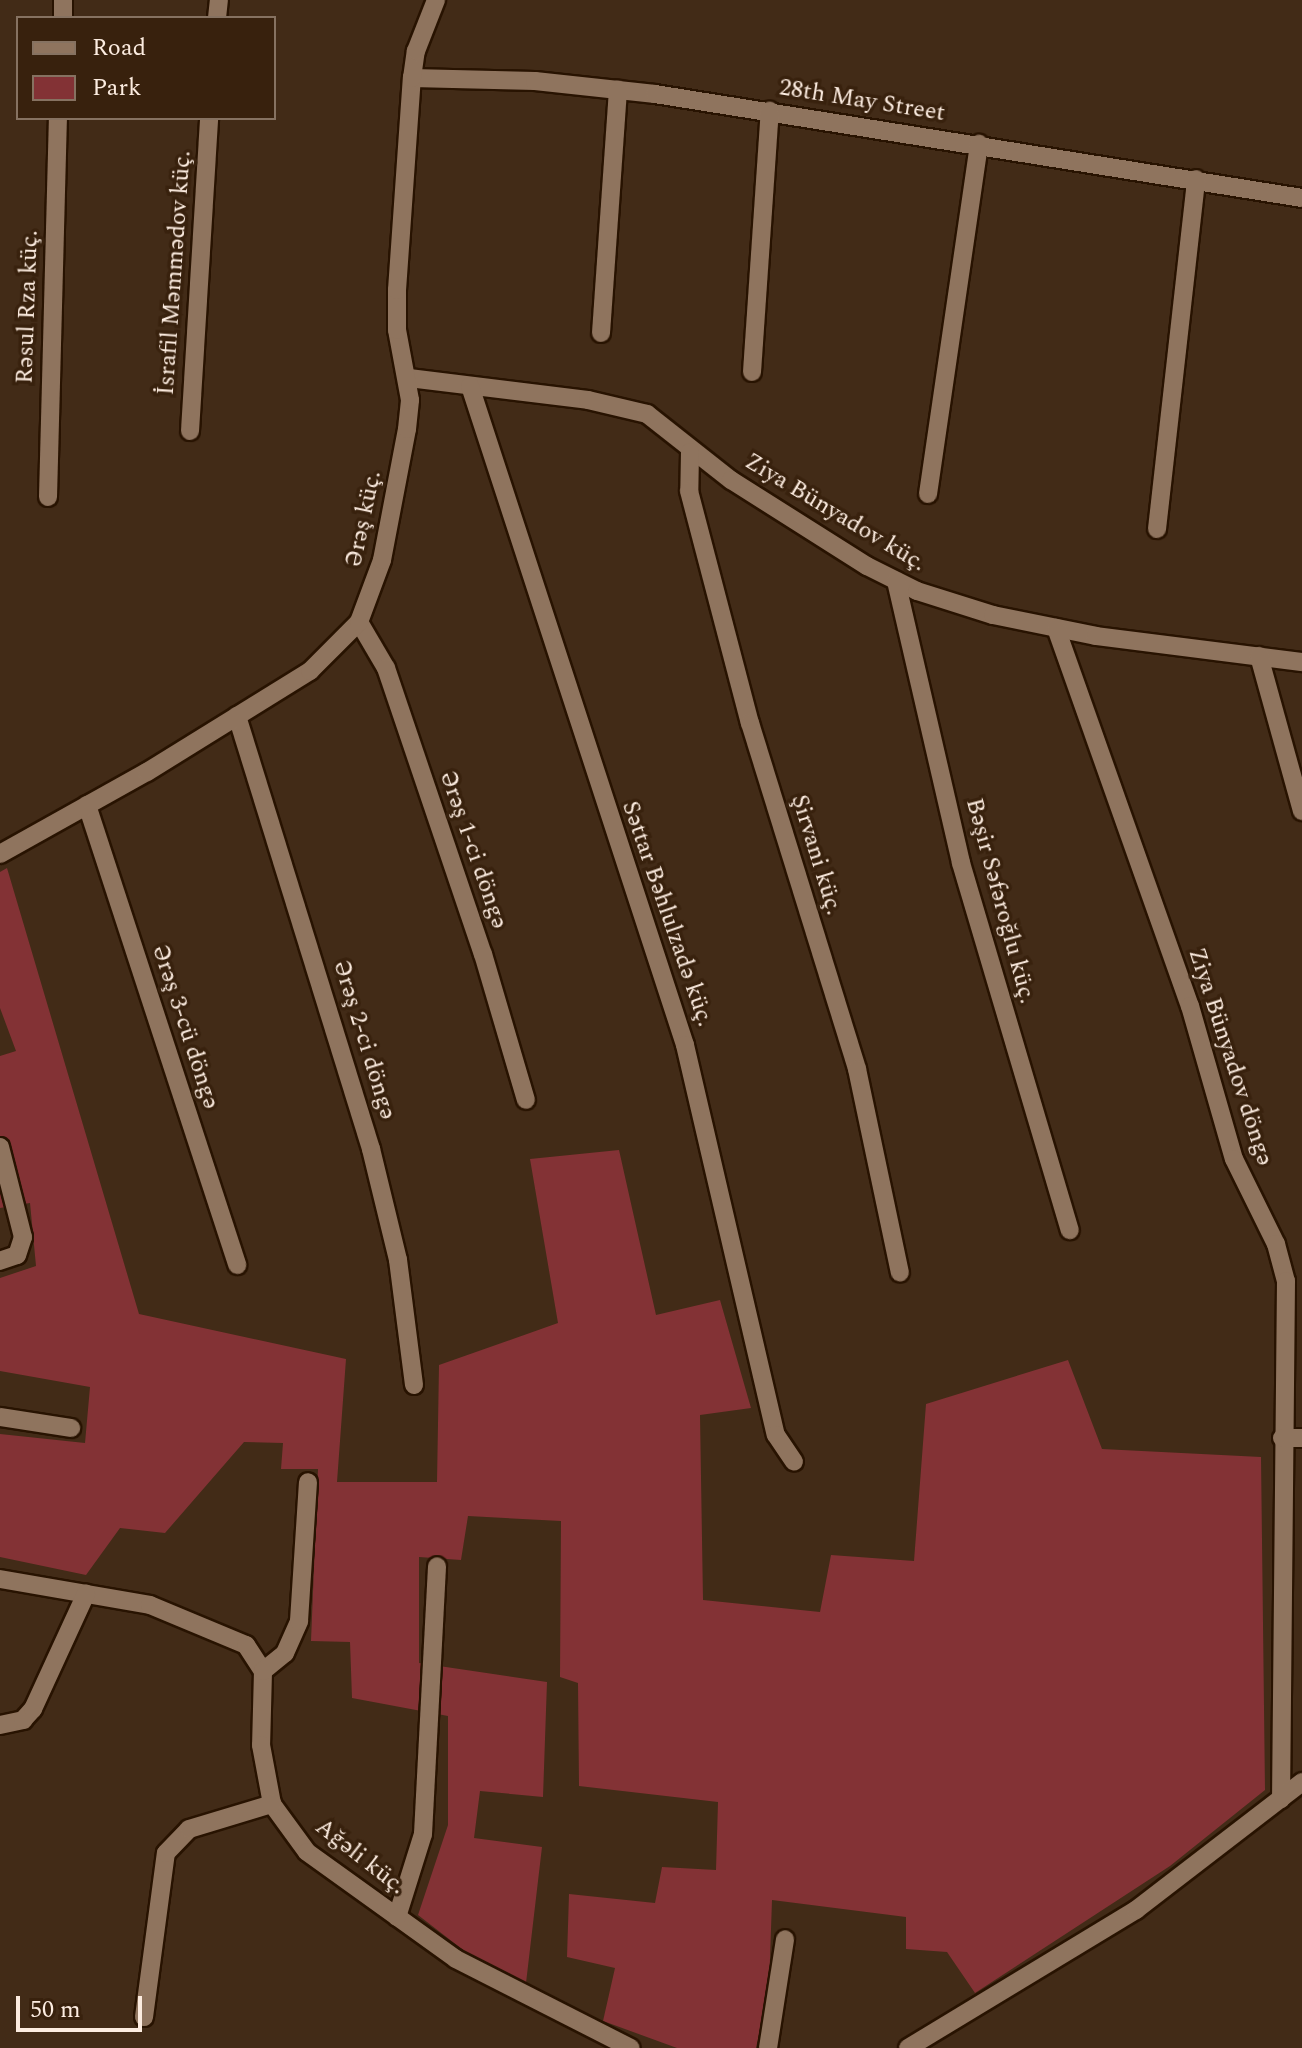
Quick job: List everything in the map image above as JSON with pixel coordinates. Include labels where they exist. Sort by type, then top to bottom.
[{"type":"street","name":"Ərəş küç.","points":[[0,854],[310,671],[359,622],[382,560],[407,429],[409,378],[396,310],[412,78],[416,51],[436,0]]},
{"type":"street","name":"28th May Street","points":[[412,78],[535,81],[618,90],[770,111],[1302,198]]},
{"type":"street","points":[[601,333],[618,90]]},
{"type":"street","points":[[752,372],[770,111]]},
{"type":"street","name":"Rəsul Rza küç.","points":[[48,497],[58,120]]},
{"type":"street","name":"İsrafil Məmmədov küç.","points":[[190,431],[209,120]]},
{"type":"street","points":[[928,494],[979,144]]},
{"type":"street","points":[[1157,529],[1196,179]]},
{"type":"street","name":"Ziya Bünyadov küç.","points":[[409,378],[628,407],[663,425],[690,452],[896,581],[993,615],[1056,628],[1302,662]]},
{"type":"street","name":"Səttar Bəhlulzadə küç.","points":[[470,386],[685,1045],[776,1435],[794,1462]]},
{"type":"street","name":"Şirvani küç.","points":[[690,452],[689,491],[750,723],[861,1084],[900,1273]]},
{"type":"street","name":"Bəşir Səfəroğlu küç.","points":[[896,581],[961,863],[1070,1230]]},
{"type":"street","name":"Ərəş 1-ci döngə","points":[[359,622],[386,668],[483,954],[526,1100]]},
{"type":"street","name":"Ziya Bünyadov döngə","points":[[1056,628],[1190,1006],[1234,1159],[1283,1269],[1288,1308],[1282,1438],[1281,1799]]},
{"type":"street","points":[[1259,656],[1302,811]]},
{"type":"street","name":"Ərəş 2-ci döngə","points":[[237,716],[371,1149],[398,1260],[414,1385]]},
{"type":"street","name":"Ərəş 3-cü döngə","points":[[87,805],[237,1265]]},
{"type":"street","points":[[0,1147],[23,1237],[17,1255],[0,1261]]},
{"type":"street","points":[[0,1417],[71,1428]]},
{"type":"street","points":[[1282,1438],[1302,1438]]},
{"type":"street","points":[[0,1579],[86,1594],[188,1618],[246,1645],[263,1671],[285,1653],[299,1621],[308,1482]]},
{"type":"street","points":[[397,1917],[423,1834],[437,1566]]},
{"type":"street","points":[[0,1725],[23,1720],[33,1709],[86,1594]]},
{"type":"street","name":"Ağəli küç.","points":[[263,1671],[261,1745],[272,1804],[307,1852],[488,1979],[631,2048]]},
{"type":"street","points":[[908,2048],[1136,1910],[1302,1782]]},
{"type":"street","points":[[144,2017],[166,1853],[189,1829],[272,1804]]},
{"type":"street","points":[[768,2048],[785,1939]]},
{"type":"green space","points":[[7,868],[139,1314],[346,1359],[337,1482],[437,1482],[439,1365],[558,1323],[530,1159],[619,1150],[656,1315],[720,1300],[751,1408],[700,1415],[703,1600],[820,1612],[831,1555],[914,1561],[926,1404],[1068,1360],[1102,1449],[1261,1457],[1265,1790],[1170,1866],[975,1993],[947,1952],[906,1949],[906,1917],[772,1900],[769,1988],[756,2048],[677,2048],[603,2021],[615,1968],[567,1957],[569,1894],[655,1903],[662,1867],[716,1870],[718,1802],[579,1786],[578,1683],[560,1677],[561,1521],[468,1516],[461,1560],[419,1557],[419,1663],[547,1682],[543,1797],[480,1791],[474,1838],[542,1847],[526,1983],[467,1953],[418,1915],[448,1825],[448,1716],[352,1698],[350,1642],[311,1641],[318,1469],[281,1469],[283,1443],[244,1442],[165,1533],[120,1528],[86,1575],[0,1557],[0,1434],[85,1443],[90,1387],[0,1371],[0,1278],[36,1266],[30,1203],[0,1208],[0,1056],[16,1051],[0,1008],[0,872]]}]
